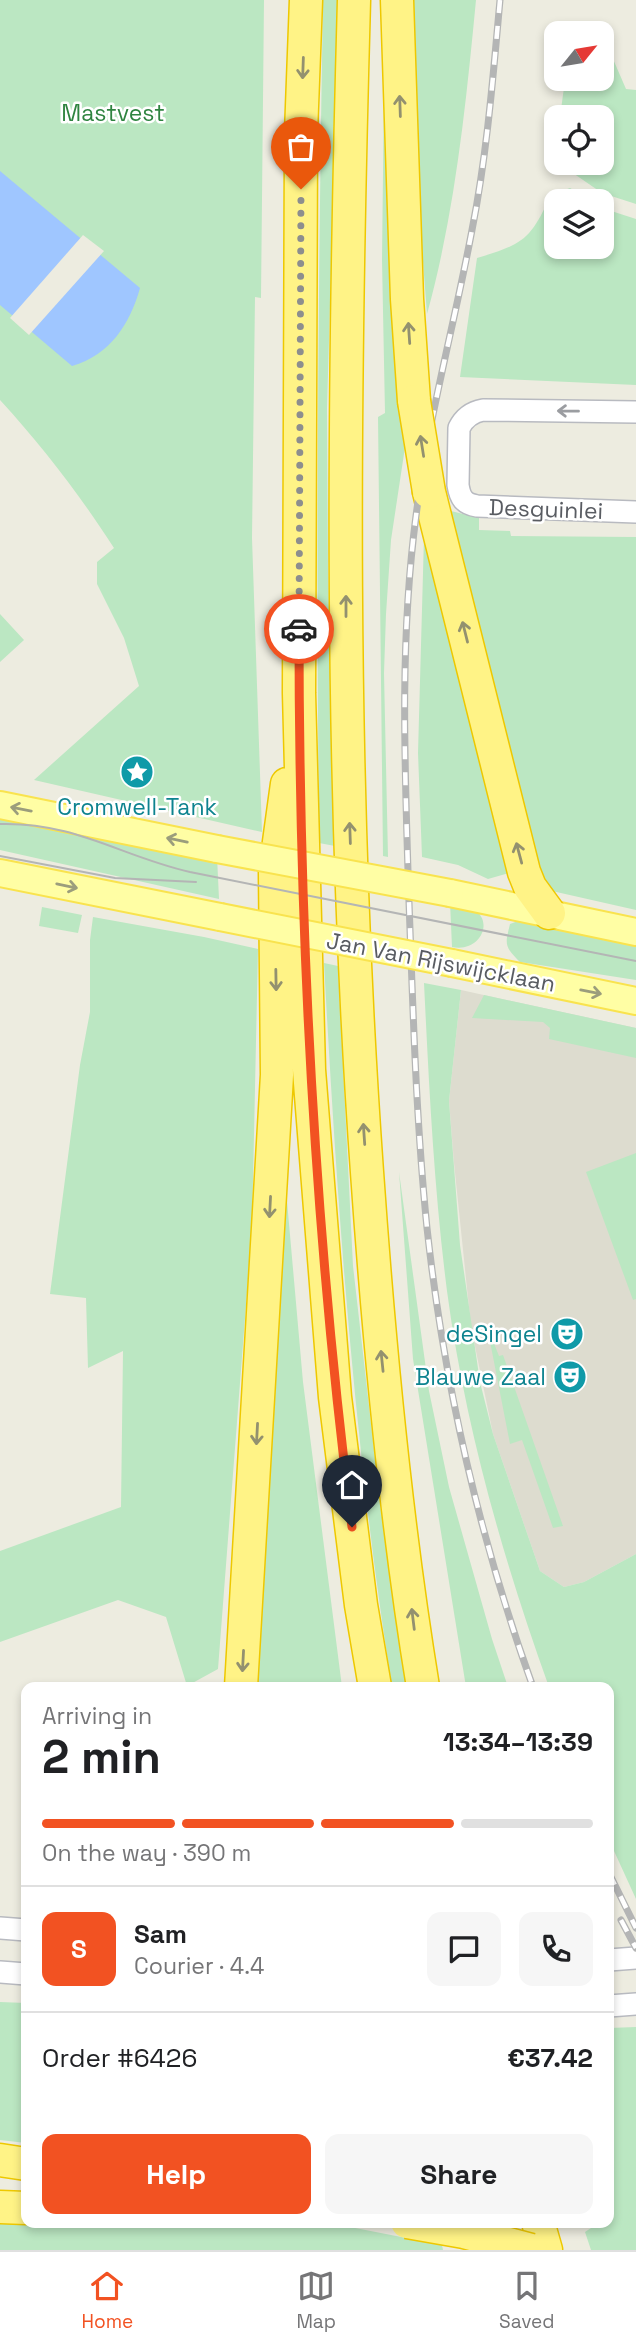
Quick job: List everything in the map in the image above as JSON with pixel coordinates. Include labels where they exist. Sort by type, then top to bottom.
[{"type":"highway","points":[[306,0],[301,133],[299,693],[309,1070],[335,1397],[361,1605],[374,1682]]},
{"type":"highway","points":[[354,0],[345,424],[353,933],[375,1297],[389,1429],[422,1682]]},
{"type":"highway","points":[[397,0],[407,299],[414,401],[429,492],[524,873],[530,887],[549,914]]},
{"type":"highway","points":[[241,1682],[277,1075],[275,871],[299,693]]},
{"type":"highway","points":[[335,1397],[326,1461],[356,1682]]},
{"type":"highway","points":[[0,2160],[21,2163]]},
{"type":"highway","points":[[0,2207],[21,2208]]},
{"type":"highway","points":[[441,2228],[531,2250]]},
{"type":"highway","points":[[455,2228],[459,2250]]},
{"type":"highway","points":[[492,2228],[498,2250]]},
{"type":"highway","points":[[540,2228],[546,2250]]},
{"type":"main road","points":[[0,805],[636,932]]},
{"type":"main road","name":"Jan Van Rijswijcklaan","points":[[0,873],[636,1000]]},
{"type":"street","name":"Desguinlei","points":[[636,412],[475,412],[462,421],[459,428],[458,473],[459,494],[468,504],[636,512]]},
{"type":"street","points":[[0,1928],[21,1930]]},
{"type":"street","points":[[614,1960],[636,1958]]},
{"type":"street","points":[[0,1972],[21,1974]]},
{"type":"street","points":[[614,2006],[636,2004]]},
{"type":"shaded area","points":[[461,990],[636,1028],[636,1554],[584,1582],[564,1587],[540,1571],[493,1434],[471,1327],[449,1101]]},
{"type":"green space","name":"Mastvest","points":[[0,0],[264,0],[261,298],[255,297],[252,538],[262,832],[34,780],[139,686],[124,638],[97,584],[97,562],[114,548],[60,472],[0,400]]},
{"type":"green space","points":[[323,0],[339,0],[327,408],[335,846],[319,843],[318,422]]},
{"type":"green space","points":[[413,0],[476,0],[452,198],[427,314],[421,235]]},
{"type":"green space","points":[[385,3],[407,434],[391,540],[386,614],[384,673],[388,857],[383,856],[378,417],[385,413],[382,260]]},
{"type":"green space","points":[[614,61],[626,89],[636,90],[636,204],[614,197],[614,189],[596,189],[576,175],[614,175],[614,105],[562,105],[564,91],[614,91]]},
{"type":"green space","points":[[544,208],[544,259],[614,259],[614,212],[636,219],[636,385],[460,377],[477,258],[516,244],[537,222]]},
{"type":"green space","points":[[451,511],[479,518],[479,530],[510,531],[511,536],[636,537],[636,910],[552,891],[540,881]]},
{"type":"green space","points":[[424,537],[496,792],[509,873],[488,879],[458,865],[422,857],[418,753]]},
{"type":"green space","points":[[0,614],[24,640],[0,662]]},
{"type":"green space","points":[[0,812],[217,856],[219,899],[0,850]]},
{"type":"green space","points":[[450,902],[473,909],[480,914],[483,921],[481,935],[477,941],[462,948],[452,947]]},
{"type":"green space","points":[[42,907],[82,915],[78,933],[39,926]]},
{"type":"green space","points":[[93,917],[258,949],[252,1227],[218,1669],[194,1682],[186,1682],[166,1617],[118,1600],[0,1642],[0,1551],[121,1507],[123,1351],[88,1368],[86,1298],[50,1294],[80,1065],[90,1012],[90,940]]},
{"type":"green space","points":[[526,918],[636,942],[636,980],[520,962],[508,948],[507,937],[510,924]]},
{"type":"green space","points":[[324,963],[338,966],[353,1266],[381,1511],[408,1682],[391,1682],[379,1597],[357,1416],[335,1144]]},
{"type":"green space","points":[[424,983],[461,990],[449,1101],[460,1245],[480,1382],[493,1434],[540,1571],[564,1587],[584,1582],[636,1554],[636,1899],[614,1851],[614,1682],[547,1682],[501,1541],[475,1442],[455,1342],[442,1253],[432,1137]]},
{"type":"green space","points":[[484,995],[636,1028],[636,1058],[549,1039],[550,1028],[543,1022],[472,1018]]},
{"type":"green space","points":[[636,1153],[636,1299],[633,1300],[586,1172]]},
{"type":"green space","points":[[284,1167],[303,1382],[341,1682],[255,1682]]},
{"type":"green space","points":[[399,1172],[429,1391],[449,1487],[506,1682],[465,1682],[413,1359]]},
{"type":"green space","points":[[487,1326],[499,1356],[503,1355],[563,1526],[553,1528],[522,1440],[510,1444]]},
{"type":"green space","points":[[0,2002],[21,2003],[21,2142],[0,2140]]},
{"type":"green space","points":[[636,2027],[636,2250],[591,2250],[585,2232],[591,2228],[614,2228],[614,2028]]},
{"type":"green space","points":[[0,2220],[21,2221],[21,2228],[355,2228],[442,2245],[443,2250],[0,2250]]},
{"type":"water","points":[[0,171],[140,288],[124,326],[108,346],[85,361],[72,366],[0,305]]},
{"type":"pier","points":[[83,235],[104,251],[29,335],[10,318]]},
{"type":"tram line","points":[[0,824],[52,828],[190,872],[636,961]]},
{"type":"tram line","points":[[0,856],[115,878],[196,882]]},
{"type":"railway","points":[[500,0],[482,173],[427,444],[416,516],[407,612],[405,757],[418,1106],[423,1187],[434,1286],[466,1461],[496,1575],[531,1682]]},
{"type":"railway","points":[[614,1883],[636,1928]]},
{"type":"railway","points":[[621,1920],[636,1948]]},
{"type":"way so far","points":[[299,629],[301,189]]},
{"type":"place","name":"Cromwell-Tank","points":[[137,772]]},
{"type":"place","name":"deSingel","points":[[567,1334]]},
{"type":"place","name":"Blauwe Zaal","points":[[570,1377]]},
{"type":"route","points":[[299,629],[309,1070],[335,1397],[352,1527]]}]
